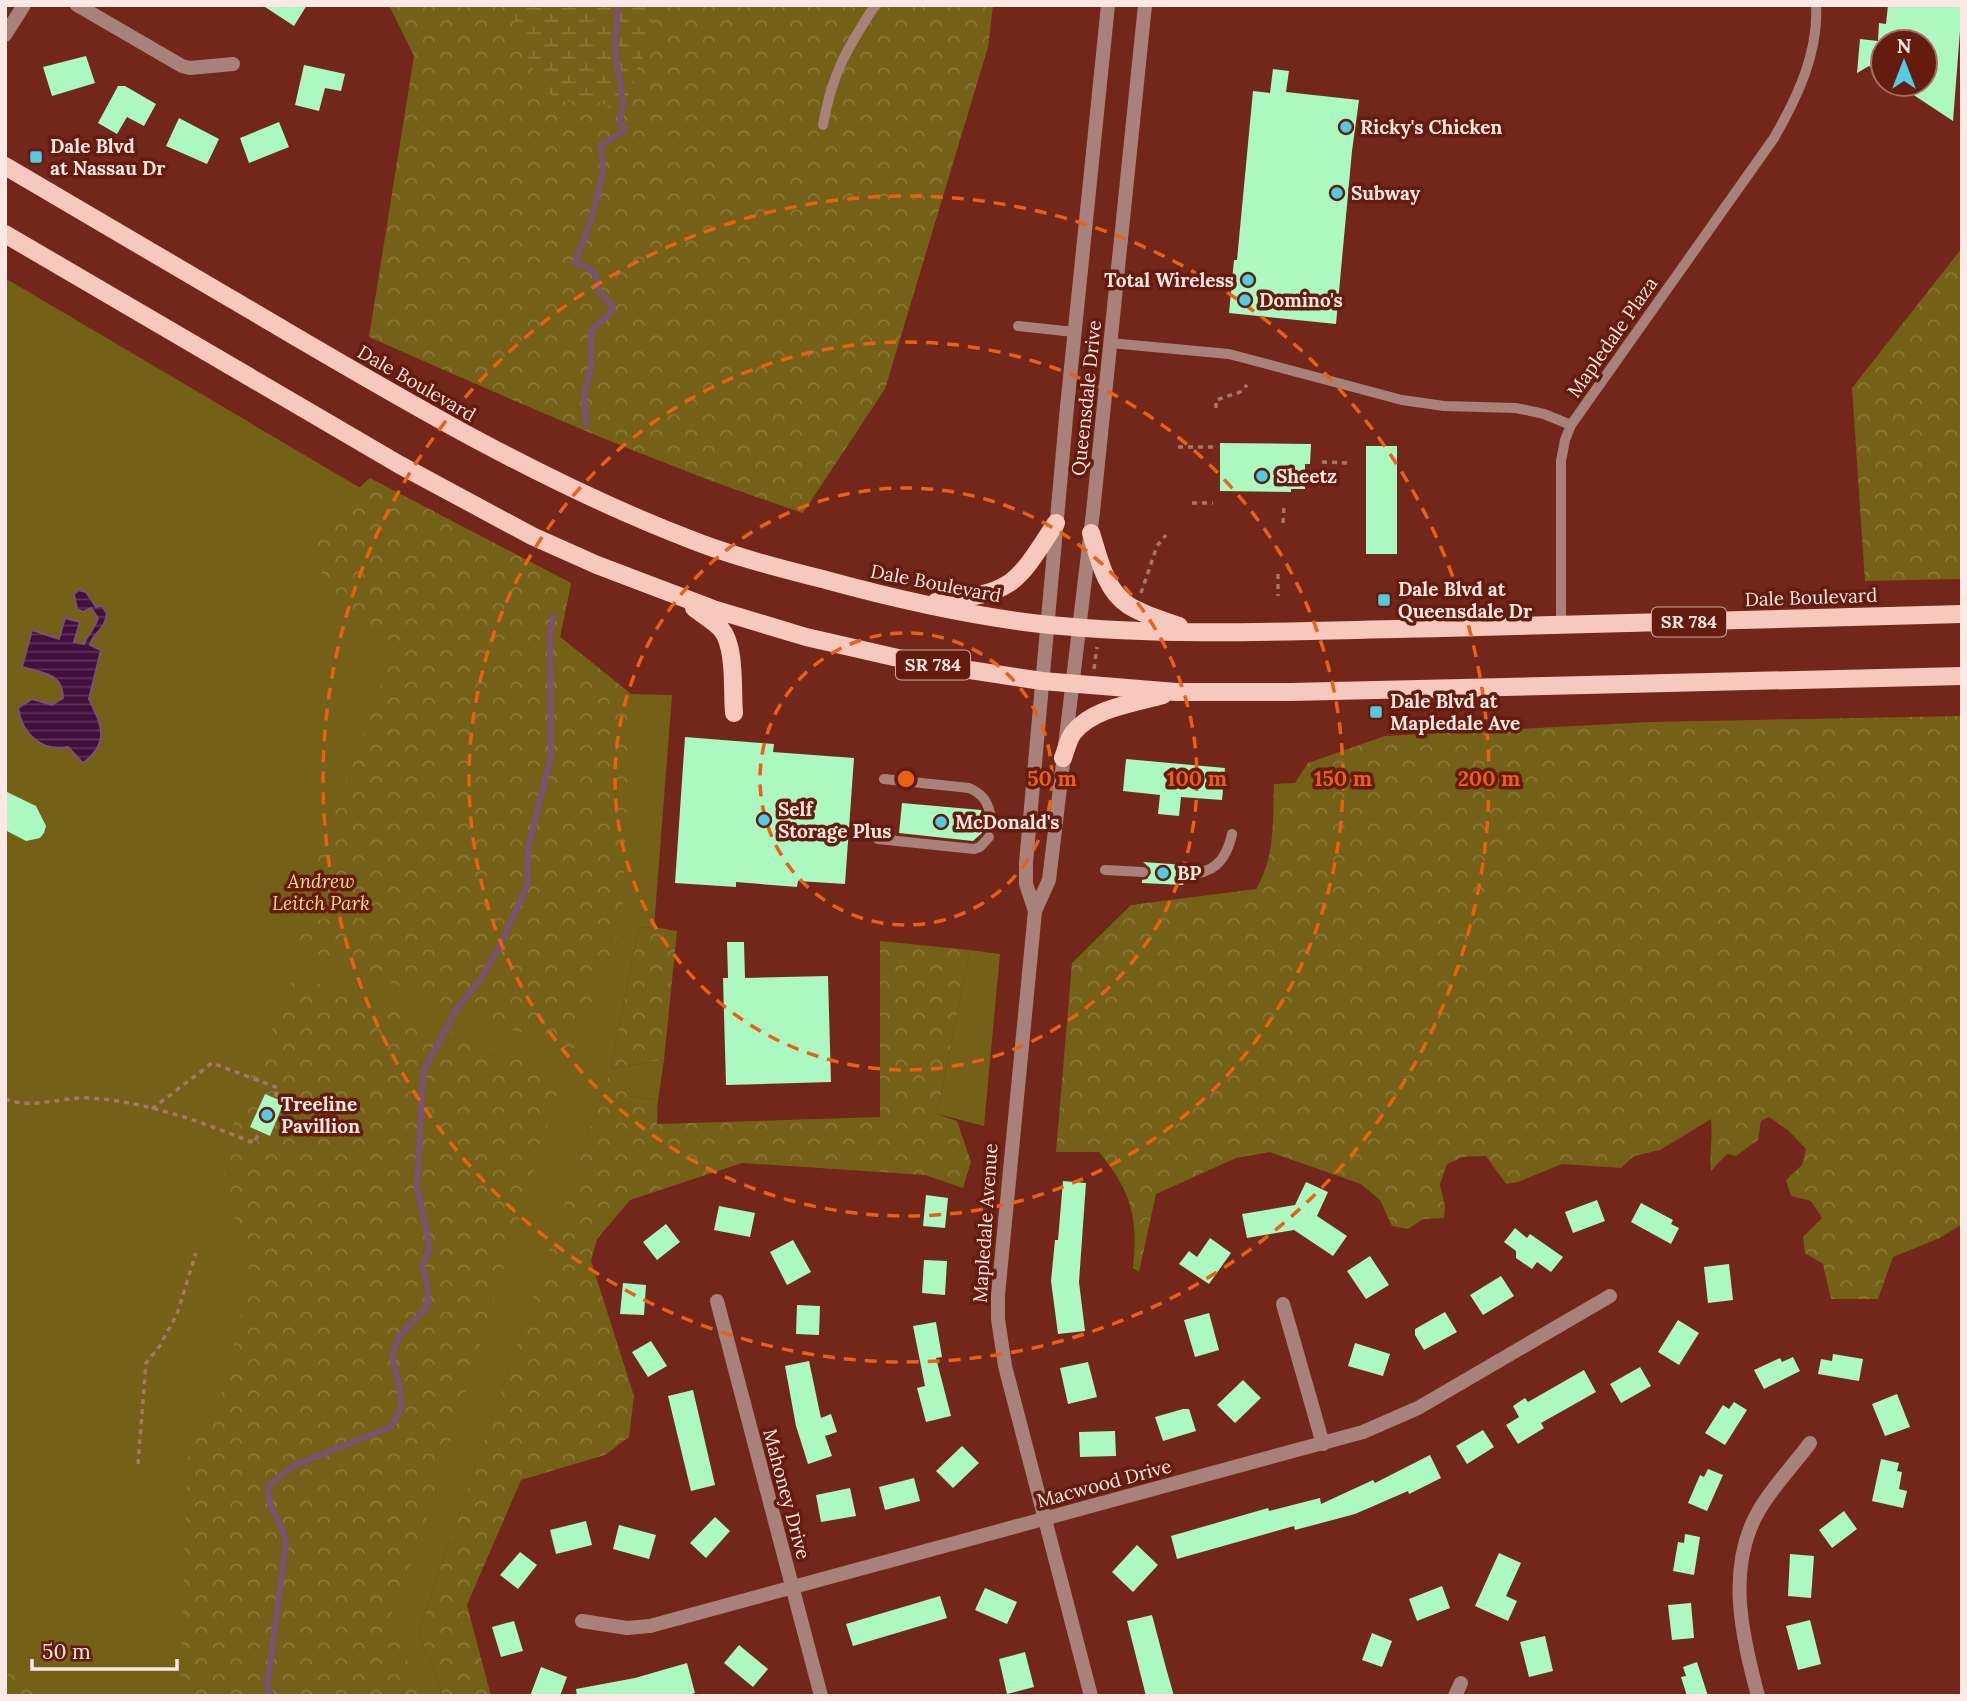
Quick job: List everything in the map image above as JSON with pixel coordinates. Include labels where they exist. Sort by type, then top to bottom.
[{"type":"main road","name":"Dale Boulevard","points":[[5,166],[346,367],[531,470],[608,506],[708,546],[767,565],[921,604],[1047,625],[1189,631],[1561,626],[1962,614]]},
{"type":"main road","name":"SR 784","points":[[5,234],[400,465],[520,530],[680,598],[854,648],[966,671],[1042,681],[1176,692],[1290,692],[1962,676]]},
{"type":"main road","points":[[921,604],[981,596],[1008,586],[1028,566],[1056,523]]},
{"type":"main road","points":[[1091,533],[1107,579],[1121,599],[1133,608],[1189,631]]},
{"type":"main road","points":[[680,598],[720,628],[727,638],[734,713]]},
{"type":"main road","points":[[1063,758],[1074,731],[1095,717],[1176,692]]},
{"type":"street","points":[[5,34],[24,5]]},
{"type":"street","points":[[77,5],[181,66],[190,68],[233,64]]},
{"type":"street","name":"Queensdale Drive","points":[[1047,625],[1108,5]]},
{"type":"street","name":"Queensdale Drive","points":[[1079,627],[1145,5]]},
{"type":"street","name":"Mapledale Avenue","points":[[1035,911],[1026,876],[1047,625]]},
{"type":"street","name":"Mapledale Avenue","points":[[1079,627],[1048,880],[1035,911],[1000,1253],[998,1319],[1005,1366],[1091,1696]]},
{"type":"street","name":"Macwood Drive","points":[[582,1621],[626,1628],[650,1626],[1323,1444],[1389,1423],[1610,1296]]},
{"type":"street","name":"Mahoney Drive","points":[[717,1301],[821,1696]]},
{"type":"street","points":[[1283,1304],[1323,1444]]},
{"type":"street","points":[[1758,1696],[1746,1653],[1740,1612],[1739,1589],[1744,1552],[1751,1528],[1766,1500],[1810,1443]]},
{"type":"lane","points":[[823,125],[834,80],[844,55],[875,5]]},
{"type":"lane","name":"Mapledale Plaza","points":[[1110,343],[1229,354],[1402,400],[1444,406],[1516,408],[1544,414],[1571,425],[1774,138],[1798,92],[1810,57],[1817,24],[1816,5]]},
{"type":"lane","points":[[1018,327],[1074,332]]},
{"type":"lane","points":[[1561,626],[1561,461],[1571,425]]},
{"type":"lane","points":[[884,779],[969,788],[981,794],[991,817]]},
{"type":"lane","points":[[1184,874],[1202,874],[1217,865],[1228,848],[1232,834]]},
{"type":"lane","points":[[878,839],[974,849],[980,848],[989,837]]},
{"type":"lane","points":[[1105,870],[1143,872]]},
{"type":"path","points":[[1216,408],[1216,400],[1240,392],[1247,385]]},
{"type":"path","points":[[1178,447],[1213,447]]},
{"type":"path","points":[[1322,462],[1349,463]]},
{"type":"path","points":[[1192,503],[1213,503]]},
{"type":"path","points":[[1283,523],[1284,506]]},
{"type":"path","points":[[1141,593],[1157,546],[1166,536]]},
{"type":"path","points":[[1278,574],[1278,596]]},
{"type":"path","points":[[1094,669],[1097,647]]},
{"type":"path","points":[[152,1109],[212,1063],[278,1088],[275,1098]]},
{"type":"path","points":[[5,1099],[42,1104],[89,1098],[152,1109],[194,1119],[254,1143],[260,1131]]},
{"type":"path","points":[[138,1464],[146,1363],[177,1314],[196,1253]]},
{"type":"green space","points":[[389,5],[993,5],[988,47],[885,389],[803,513],[638,452],[369,337],[414,56]]},
{"type":"green space","points":[[511,5],[638,5],[652,17],[653,38],[634,74],[632,101],[620,120],[603,104],[587,100],[564,101],[544,87],[529,60]]},
{"type":"green space","points":[[1962,248],[1962,579],[1865,581],[1852,388]]},
{"type":"green space","name":"Andrew Leitch Park","points":[[5,278],[379,499],[571,583],[560,637],[631,694],[672,695],[654,927],[639,928],[611,1068],[664,1060],[658,1100],[629,1096],[611,1069],[419,1632],[443,1696],[5,1696]]},
{"type":"green space","points":[[370,478],[571,583],[560,637],[631,694],[622,923],[572,1052],[302,949],[293,929],[394,649],[370,640],[326,581],[308,546],[334,510]]},
{"type":"green space","points":[[1962,716],[1962,1224],[1940,1238],[1893,1257],[1878,1299],[1831,1299],[1823,1264],[1805,1253],[1803,1237],[1822,1218],[1811,1201],[1791,1196],[1786,1180],[1802,1165],[1806,1149],[1788,1130],[1769,1117],[1761,1121],[1758,1140],[1736,1156],[1727,1154],[1711,1171],[1711,1119],[1660,1150],[1634,1156],[1621,1168],[1562,1164],[1518,1182],[1506,1184],[1486,1156],[1463,1157],[1447,1164],[1440,1184],[1445,1207],[1444,1218],[1423,1219],[1408,1229],[1392,1226],[1380,1200],[1361,1184],[1270,1152],[1236,1158],[1156,1194],[1139,1272],[1133,1268],[1133,1219],[1126,1193],[1119,1180],[1099,1152],[1056,1152],[1072,963],[1131,905],[1256,889],[1270,852],[1274,784],[1295,783],[1308,763],[1385,736],[1649,722]]},
{"type":"green space","points":[[654,927],[677,931],[664,1060],[611,1068],[639,928]]},
{"type":"green space","points":[[880,941],[970,950],[937,1114],[957,1121],[971,1162],[963,1188],[925,1175],[742,1163],[630,1200],[597,1239],[591,1261],[634,1396],[629,1437],[605,1455],[521,1480],[467,1605],[491,1696],[443,1696],[419,1632],[611,1068],[629,1096],[658,1100],[657,1124],[880,1117]]},
{"type":"green space","points":[[970,950],[1000,954],[984,1126],[937,1114]]},
{"type":"green space","points":[[295,975],[555,1072],[560,1084],[415,1556],[392,1611],[396,1630],[420,1696],[180,1696],[188,1456],[220,1397],[251,1277],[224,1175],[236,1111]]},
{"type":"green space","points":[[5,1659],[27,1683],[61,1696],[5,1696]]},
{"type":"shaded area","points":[[79,590],[86,592],[96,607],[102,606],[107,614],[104,625],[90,645],[101,650],[89,699],[100,725],[100,740],[92,755],[83,763],[68,747],[49,747],[34,739],[24,726],[18,708],[32,699],[52,705],[63,698],[59,683],[50,675],[22,667],[32,630],[59,639],[65,618],[80,622],[74,642],[84,644],[98,618],[91,608],[83,612],[77,609],[74,594]]},
{"type":"building","points":[[262,5],[307,5],[294,26]]},
{"type":"building","points":[[1888,5],[1962,5],[1953,121],[1918,98],[1939,98],[1939,28],[1879,28],[1879,23],[1886,24]]},
{"type":"building","points":[[1860,39],[1869,40],[1869,66],[1857,73]]},
{"type":"building","points":[[86,56],[95,83],[52,96],[43,67]]},
{"type":"building","points":[[304,65],[345,74],[341,91],[325,88],[319,111],[295,105]]},
{"type":"building","points":[[1273,69],[1289,71],[1286,92],[1359,100],[1336,324],[1229,313],[1234,260],[1237,260],[1253,91],[1270,93]]},
{"type":"building","points":[[118,86],[125,86],[156,104],[144,126],[127,117],[117,134],[98,123]]},
{"type":"building","points":[[179,118],[219,139],[207,164],[166,146]]},
{"type":"building","points":[[279,122],[289,147],[249,163],[240,138]]},
{"type":"building","name":"Sheetz","points":[[1220,443],[1311,444],[1310,464],[1305,464],[1305,489],[1291,489],[1291,492],[1220,491]]},
{"type":"building","name":"Sheetz","points":[[1366,446],[1397,446],[1397,554],[1366,554]]},
{"type":"building","name":"Self Storage Plus","points":[[685,737],[774,744],[773,752],[854,758],[845,884],[798,881],[797,887],[736,882],[736,887],[675,883]]},
{"type":"building","points":[[1126,759],[1225,768],[1222,800],[1181,797],[1179,816],[1158,814],[1160,795],[1123,791]]},
{"type":"building","points":[[5,791],[36,806],[46,826],[40,838],[26,841],[5,830]]},
{"type":"building","name":"McDonald's","points":[[902,803],[981,810],[982,833],[973,841],[899,833]]},
{"type":"building","name":"BP","points":[[1143,862],[1185,865],[1176,874],[1178,879],[1184,882],[1183,885],[1142,883],[1151,873],[1150,868]]},
{"type":"building","points":[[727,942],[744,942],[745,978],[828,976],[831,1082],[726,1085],[723,978],[728,978]]},
{"type":"building","name":"Treeline Pavillion","points":[[265,1094],[284,1102],[270,1136],[250,1127]]},
{"type":"building","points":[[1063,1181],[1086,1183],[1079,1282],[1085,1331],[1058,1334],[1051,1281]]},
{"type":"building","points":[[1306,1182],[1328,1192],[1317,1216],[1347,1236],[1333,1256],[1294,1230],[1247,1238],[1242,1214],[1295,1205]]},
{"type":"building","points":[[926,1195],[948,1198],[945,1228],[923,1226]]},
{"type":"building","points":[[1597,1200],[1605,1221],[1573,1233],[1565,1212]]},
{"type":"building","points":[[1641,1203],[1673,1220],[1671,1224],[1679,1228],[1671,1244],[1631,1222]]},
{"type":"building","points":[[719,1206],[755,1213],[750,1237],[714,1230]]},
{"type":"building","points":[[666,1224],[680,1242],[657,1260],[643,1242]]},
{"type":"building","points":[[1515,1228],[1527,1238],[1530,1234],[1563,1257],[1551,1272],[1537,1262],[1532,1269],[1516,1258],[1516,1251],[1504,1242]]},
{"type":"building","points":[[1210,1238],[1231,1253],[1209,1284],[1179,1264],[1189,1251],[1197,1257]]},
{"type":"building","points":[[793,1240],[811,1272],[787,1285],[770,1252]]},
{"type":"building","points":[[1370,1256],[1389,1285],[1366,1299],[1347,1271]]},
{"type":"building","points":[[924,1260],[947,1261],[945,1295],[922,1293]]},
{"type":"building","points":[[1729,1264],[1733,1300],[1708,1303],[1704,1267]]},
{"type":"building","points":[[1501,1276],[1514,1296],[1483,1315],[1470,1295]]},
{"type":"building","points":[[623,1283],[646,1285],[644,1315],[620,1314]]},
{"type":"building","points":[[797,1305],[820,1306],[819,1335],[796,1334]]},
{"type":"building","points":[[1445,1312],[1457,1332],[1424,1350],[1415,1335],[1415,1329]]},
{"type":"building","points":[[1209,1313],[1219,1350],[1195,1357],[1184,1320]]},
{"type":"building","points":[[1678,1320],[1699,1333],[1679,1365],[1658,1352]]},
{"type":"building","points":[[936,1322],[942,1357],[936,1358],[951,1416],[926,1422],[917,1388],[925,1386],[913,1326]]},
{"type":"building","points":[[651,1341],[667,1366],[648,1377],[632,1352]]},
{"type":"building","points":[[1355,1343],[1390,1354],[1383,1376],[1348,1366]]},
{"type":"building","points":[[1833,1354],[1863,1359],[1859,1381],[1818,1374],[1821,1359],[1832,1361]]},
{"type":"building","points":[[1793,1357],[1800,1371],[1764,1389],[1754,1370],[1780,1358],[1782,1362]]},
{"type":"building","points":[[809,1361],[821,1418],[831,1414],[837,1432],[825,1436],[832,1456],[808,1464],[796,1426],[785,1366]]},
{"type":"building","points":[[1088,1362],[1097,1397],[1068,1404],[1060,1368]]},
{"type":"building","points":[[1640,1367],[1651,1386],[1621,1403],[1610,1384]]},
{"type":"building","points":[[1584,1370],[1596,1392],[1541,1423],[1544,1428],[1518,1444],[1506,1425],[1519,1417],[1513,1406],[1525,1398],[1528,1402]]},
{"type":"building","points":[[1243,1380],[1261,1398],[1235,1423],[1217,1405]]},
{"type":"building","points":[[693,1390],[715,1485],[691,1491],[668,1396]]},
{"type":"building","points":[[1897,1394],[1910,1427],[1885,1436],[1872,1404]]},
{"type":"building","points":[[1734,1402],[1747,1410],[1725,1445],[1705,1433],[1723,1405],[1729,1409]]},
{"type":"building","points":[[1189,1409],[1196,1431],[1163,1441],[1155,1417]]},
{"type":"building","points":[[1483,1430],[1494,1447],[1467,1464],[1456,1446]]},
{"type":"building","points":[[1115,1431],[1116,1456],[1080,1457],[1079,1432]]},
{"type":"building","points":[[962,1446],[979,1463],[953,1488],[936,1471]]},
{"type":"building","points":[[1430,1455],[1441,1478],[1409,1494],[1408,1491],[1355,1514],[1295,1530],[1294,1526],[1177,1559],[1171,1536],[1268,1508],[1269,1511],[1320,1498],[1321,1504],[1373,1480],[1375,1483]]},
{"type":"building","points":[[1881,1459],[1899,1463],[1897,1471],[1902,1472],[1899,1489],[1907,1491],[1903,1508],[1872,1501]]},
{"type":"building","points":[[1708,1469],[1723,1475],[1707,1511],[1688,1503],[1700,1475],[1704,1477]]},
{"type":"building","points":[[914,1478],[920,1501],[885,1510],[879,1487]]},
{"type":"building","points":[[850,1488],[856,1516],[821,1522],[816,1495]]},
{"type":"building","points":[[1844,1511],[1857,1529],[1832,1548],[1819,1530]]},
{"type":"building","points":[[715,1517],[730,1531],[706,1558],[690,1543]]},
{"type":"building","points":[[586,1521],[592,1545],[556,1554],[550,1530]]},
{"type":"building","points":[[619,1525],[656,1535],[649,1559],[613,1549]]},
{"type":"building","points":[[1685,1534],[1700,1537],[1694,1575],[1673,1571],[1678,1542],[1684,1543]]},
{"type":"building","points":[[1137,1545],[1158,1565],[1133,1592],[1112,1572]]},
{"type":"building","points":[[520,1552],[537,1565],[518,1589],[500,1575]]},
{"type":"building","points":[[1499,1553],[1521,1563],[1506,1596],[1517,1601],[1508,1621],[1475,1606]]},
{"type":"building","points":[[1790,1554],[1814,1556],[1811,1598],[1788,1596]]},
{"type":"building","points":[[1442,1586],[1450,1608],[1417,1621],[1409,1599]]},
{"type":"building","points":[[985,1588],[1017,1602],[1007,1624],[975,1610]]},
{"type":"building","points":[[940,1596],[947,1618],[853,1646],[846,1624]]},
{"type":"building","points":[[1691,1603],[1694,1638],[1672,1640],[1668,1605]]},
{"type":"building","points":[[1152,1615],[1174,1696],[1146,1696],[1127,1621]]},
{"type":"building","points":[[1810,1620],[1821,1664],[1798,1670],[1786,1626]]},
{"type":"building","points":[[514,1621],[523,1651],[501,1657],[492,1627]]},
{"type":"building","points":[[1372,1633],[1392,1641],[1382,1667],[1362,1660]]},
{"type":"building","points":[[1545,1636],[1553,1671],[1529,1677],[1520,1642]]},
{"type":"building","points":[[739,1645],[768,1669],[753,1687],[724,1663]]},
{"type":"building","points":[[1025,1652],[1034,1687],[1007,1694],[999,1659]]},
{"type":"building","points":[[1697,1662],[1708,1696],[1687,1696],[1681,1677],[1686,1676],[1683,1667]]},
{"type":"building","points":[[687,1663],[695,1693],[685,1696],[577,1696],[576,1689],[635,1678]]},
{"type":"building","points":[[541,1667],[567,1677],[560,1696],[530,1696]]},
{"type":"waterway","points":[[586,425],[584,394],[591,366],[591,330],[611,313],[612,305],[599,292],[595,273],[576,264],[576,259],[590,224],[603,172],[601,145],[624,131],[620,120],[623,104],[615,48],[618,5]]},
{"type":"waterway","points":[[272,1696],[267,1688],[286,1542],[270,1503],[268,1486],[295,1465],[391,1427],[401,1408],[400,1389],[392,1356],[399,1336],[428,1306],[427,1281],[422,1266],[430,1249],[417,1186],[423,1073],[455,1011],[480,980],[499,947],[527,886],[528,848],[551,756],[550,634],[553,617]]},
{"type":"place","name":"Ricky's Chicken","points":[[1346,127]]},
{"type":"place","name":"Dale Blvd at Nassau Dr","points":[[36,157]]},
{"type":"place","name":"Subway","points":[[1337,193]]},
{"type":"place","name":"Total Wireless","points":[[1248,280]]},
{"type":"place","name":"Domino's","points":[[1245,300]]},
{"type":"place","name":"Sheetz","points":[[1262,476]]},
{"type":"place","name":"Dale Blvd at Queensdale Dr","points":[[1384,600]]},
{"type":"place","name":"Dale Blvd at Mapledale Ave","points":[[1376,712]]},
{"type":"place","name":"Self Storage Plus","points":[[764,820]]},
{"type":"place","name":"McDonald's","points":[[941,822]]},
{"type":"place","name":"BP","points":[[1163,873]]},
{"type":"place","name":"Treeline Pavillion","points":[[267,1115]]}]
